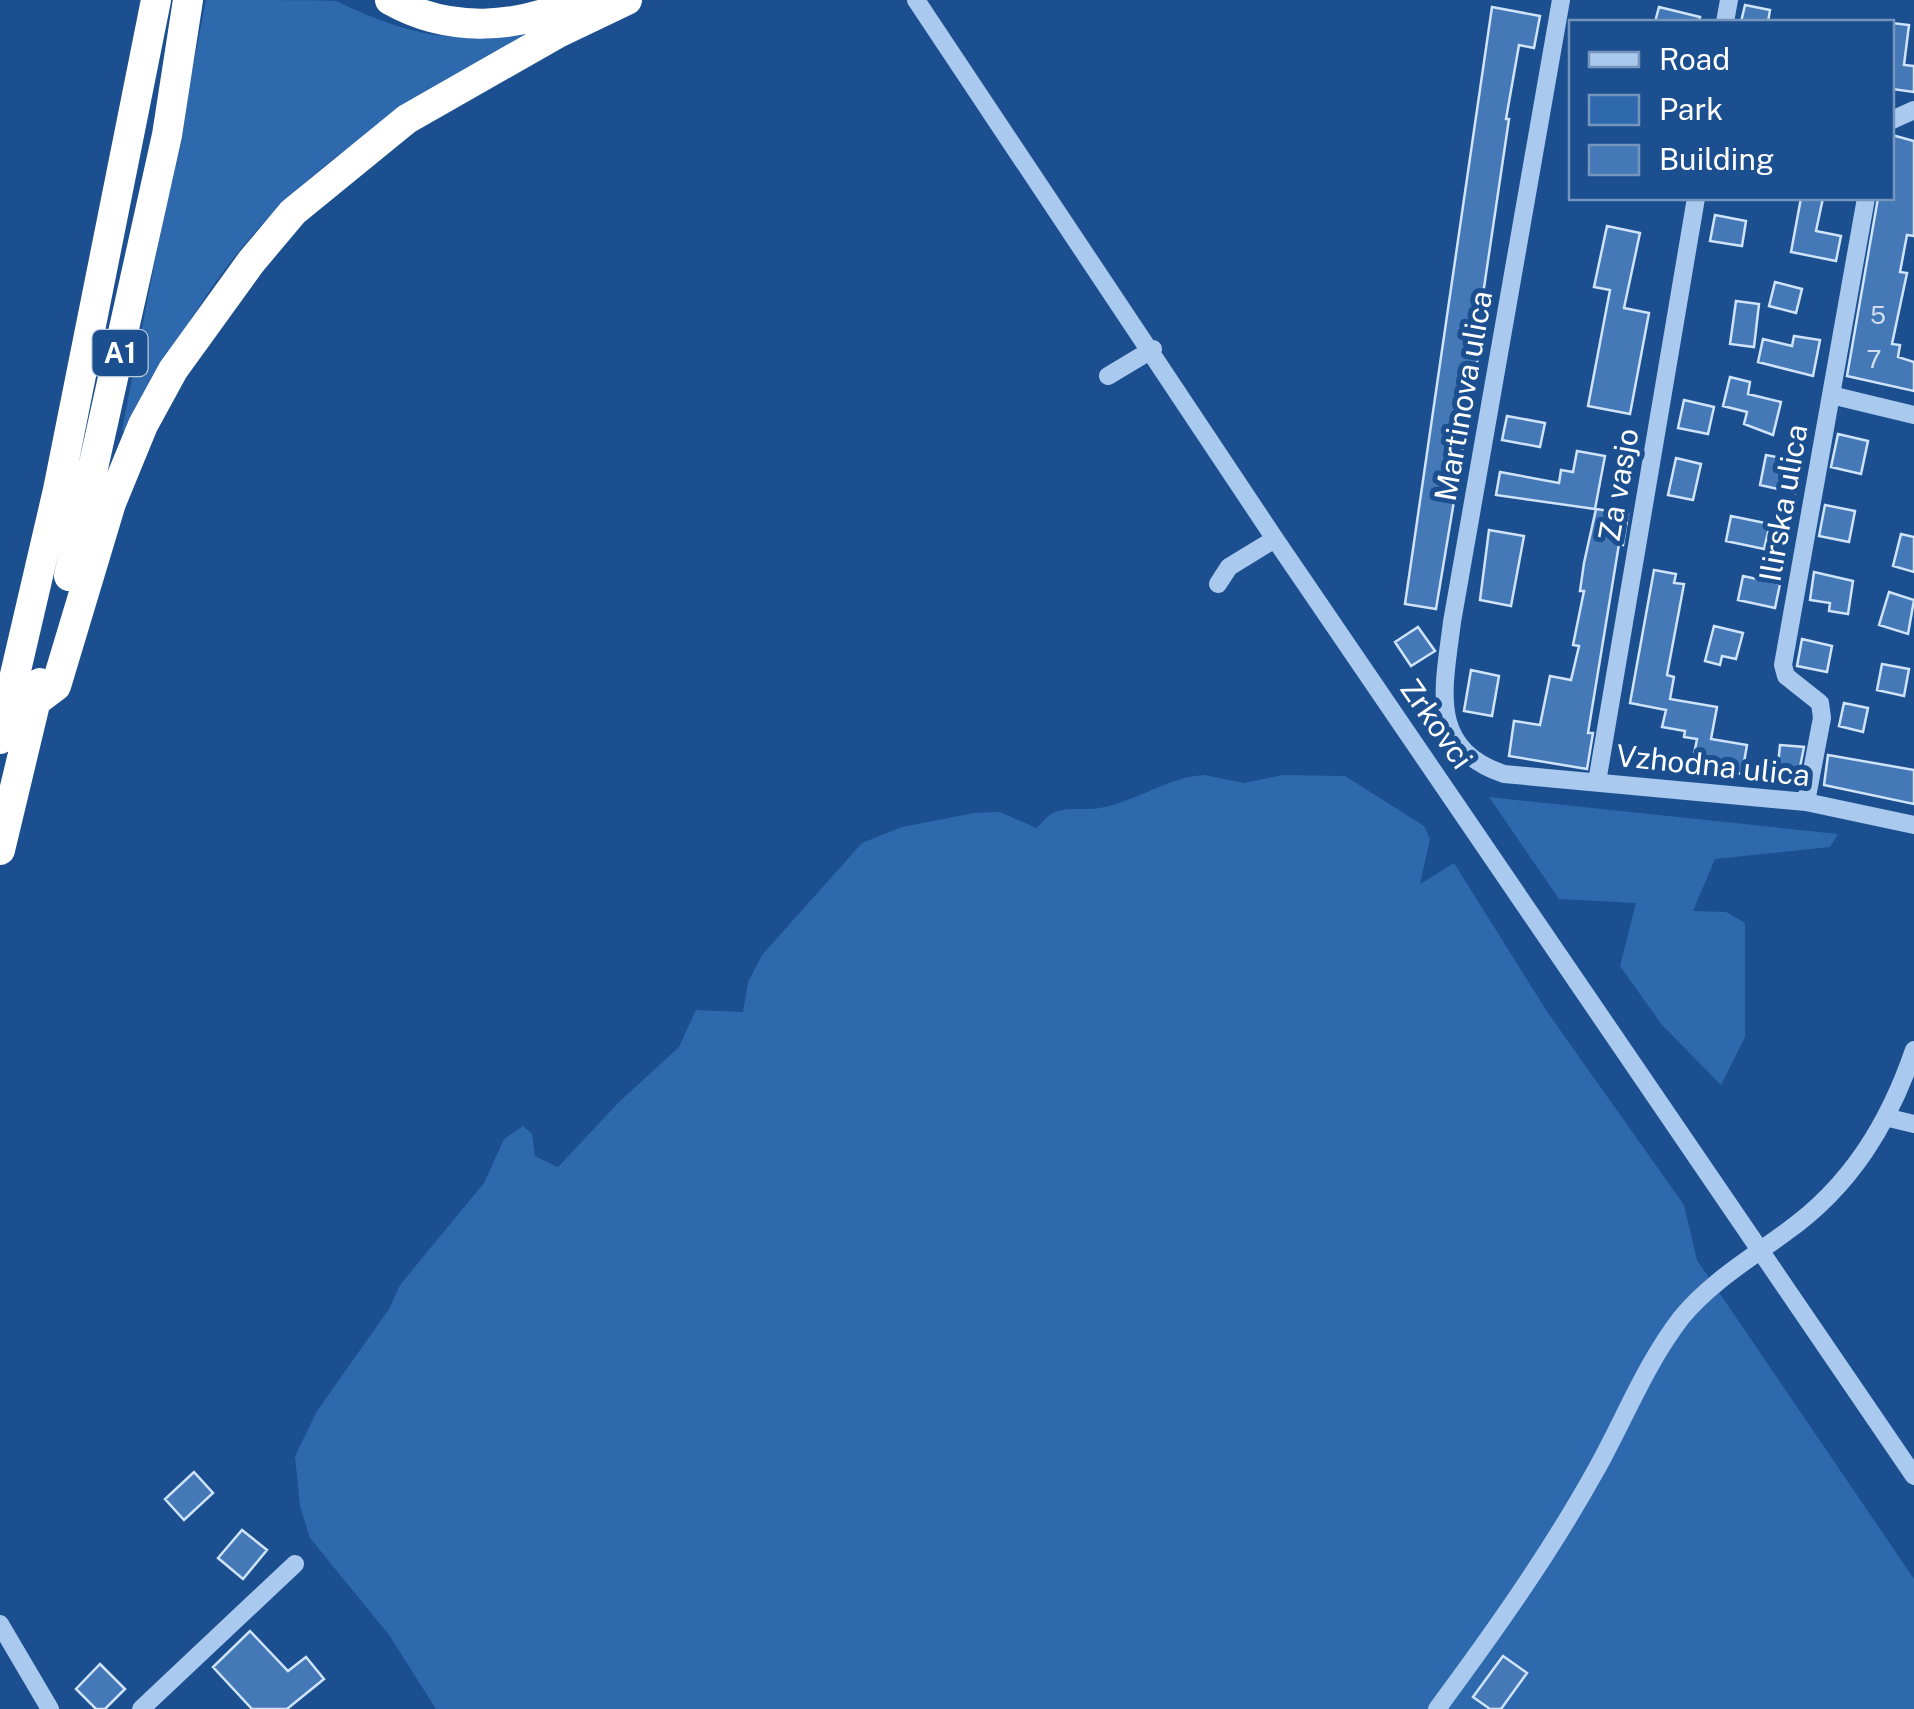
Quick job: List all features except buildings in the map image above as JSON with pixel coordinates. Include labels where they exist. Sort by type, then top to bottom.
[{"type":"highway","name":"A1","points":[[0,739],[58,490],[156,0]]},
{"type":"highway","name":"A1","points":[[0,850],[90,496],[166,135],[188,0]]},
{"type":"highway","points":[[390,0],[436,21],[473,25],[516,21],[580,0]]},
{"type":"highway","points":[[36,702],[56,686],[111,504],[151,411],[173,370],[293,212],[407,119],[558,33],[627,0]]},
{"type":"street","name":"Zrkovci","points":[[916,0],[1153,349],[1275,539],[1914,1476]]},
{"type":"street","name":"Martinova ulica","points":[[1504,774],[1477,765],[1456,743],[1443,714],[1444,686],[1562,0]]},
{"type":"street","name":"Za vasjo","points":[[1597,782],[1696,200]]},
{"type":"street","name":"Ilirska ulica","points":[[1806,802],[1822,718],[1820,703],[1786,676],[1783,665],[1866,200]]},
{"type":"street","points":[[1108,376],[1153,349]]},
{"type":"street","points":[[1831,395],[1914,415]]},
{"type":"street","points":[[1218,584],[1230,567],[1275,539]]},
{"type":"street","name":"Vzhodna ulica","points":[[1504,774],[1806,802],[1914,825]]},
{"type":"street","points":[[1437,1709],[1561,1528],[1660,1347],[1698,1301],[1791,1230],[1848,1175],[1888,1118],[1914,1050]]},
{"type":"street","points":[[1888,1118],[1914,1124]]},
{"type":"street","points":[[141,1709],[295,1564]]},
{"type":"street","points":[[0,1624],[50,1709]]},
{"type":"green space","points":[[206,0],[336,1],[388,23],[461,37],[487,37],[543,26],[364,136],[269,217],[227,266],[190,320],[129,434],[122,430]]},
{"type":"green space","points":[[1204,775],[1244,783],[1283,775],[1345,776],[1424,826],[1430,839],[1420,884],[1454,863],[1548,1013],[1684,1205],[1697,1260],[1914,1579],[1914,1709],[436,1709],[389,1635],[310,1538],[300,1506],[295,1456],[317,1411],[389,1309],[400,1285],[484,1183],[504,1139],[523,1126],[532,1134],[535,1156],[558,1167],[619,1102],[679,1047],[696,1010],[743,1012],[748,982],[762,955],[862,843],[902,827],[974,813],[1000,812],[1036,828],[1059,811],[1114,805],[1177,780]]},
{"type":"green space","points":[[1489,797],[1838,834],[1830,847],[1715,859],[1693,911],[1726,912],[1745,923],[1745,1037],[1721,1085],[1662,1025],[1620,966],[1636,903],[1559,899]]}]
